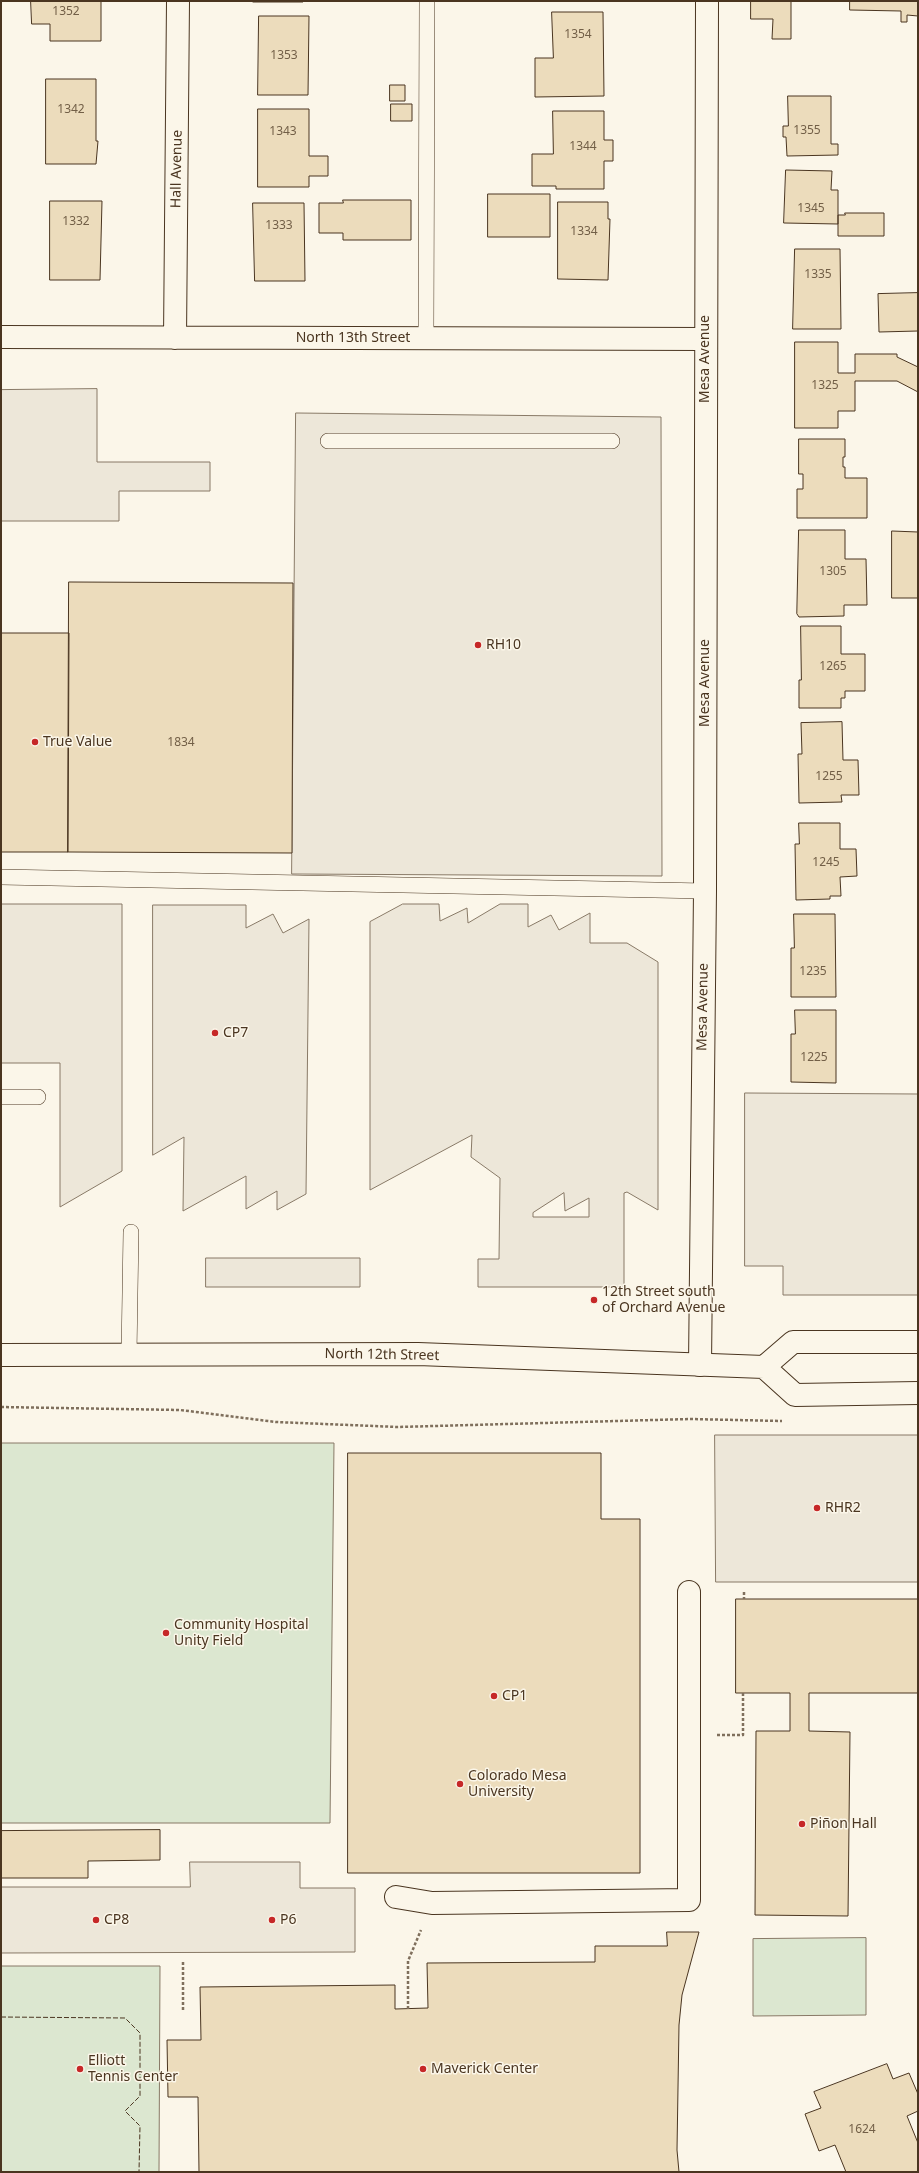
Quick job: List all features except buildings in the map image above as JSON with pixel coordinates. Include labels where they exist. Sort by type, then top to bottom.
[{"type":"street","name":"Hall Avenue","points":[[175,338],[178,1]]},
{"type":"street","name":"Mesa Avenue","points":[[700,1365],[705,891],[705,339],[707,1]]},
{"type":"street","name":"North 13th Street","points":[[1,337],[705,339]]},
{"type":"street","points":[[918,1342],[794,1342],[764,1367],[795,1395],[918,1393]]},
{"type":"street","name":"North 12th Street","points":[[1,1354],[418,1354],[764,1367]]},
{"type":"street","points":[[396,1897],[432,1903],[689,1900],[689,1592]]},
{"type":"lane","points":[[426,338],[427,1]]},
{"type":"lane","points":[[328,441],[612,441]]},
{"type":"lane","points":[[1,877],[705,891]]},
{"type":"lane","points":[[1,1097],[38,1097]]},
{"type":"lane","points":[[129,1354],[131,1232]]},
{"type":"path","points":[[1,1407],[180,1410],[276,1422],[398,1427],[690,1419],[785,1421]]},
{"type":"path","points":[[744,1592],[744,1599]]},
{"type":"path","points":[[689,1735],[743,1735],[743,1693]]},
{"type":"path","points":[[408,1961],[408,2009]]},
{"type":"path","points":[[183,1962],[183,2010]]},
{"type":"green space","name":"Community Hospital Unity Field","points":[[1,1443],[334,1443],[330,1823],[1,1823]]},
{"type":"green space","points":[[866,1938],[866,2015],[753,2016],[753,1939]]},
{"type":"green space","name":"Elliott Tennis Center","points":[[1,1966],[160,1966],[159,2172],[1,2172]]},
{"type":"shaded area","points":[[97,389],[97,462],[210,462],[210,491],[119,491],[119,521],[1,521],[1,390]]},
{"type":"shaded area","name":"RH10","points":[[296,413],[661,417],[662,876],[292,874]]},
{"type":"shaded area","points":[[1,904],[122,904],[122,1171],[60,1207],[60,1063],[1,1063]]},
{"type":"shaded area","points":[[403,904],[439,904],[440,921],[467,908],[468,923],[500,904],[528,904],[528,927],[551,915],[559,930],[590,913],[590,943],[627,943],[658,962],[658,1210],[627,1192],[624,1193],[624,1287],[478,1287],[478,1259],[499,1259],[500,1178],[471,1157],[472,1135],[370,1190],[370,922]],"holes":[[[564,1193],[565,1211],[589,1198],[589,1217],[533,1217],[533,1213]]]},
{"type":"shaded area","name":"CP7","points":[[153,905],[246,905],[246,928],[273,914],[283,933],[309,919],[306,1194],[277,1210],[277,1191],[246,1209],[246,1176],[183,1211],[184,1137],[153,1155]]},
{"type":"shaded area","points":[[745,1093],[918,1094],[918,1295],[783,1295],[783,1266],[745,1266]]},
{"type":"shaded area","points":[[206,1258],[360,1258],[360,1287],[206,1287]]},
{"type":"shaded area","name":"RHR2","points":[[715,1435],[918,1435],[918,1582],[716,1582]]},
{"type":"shaded area","points":[[190,1862],[300,1862],[300,1888],[355,1888],[355,1952],[1,1953],[1,1887],[190,1887]]},
{"type":"fence","points":[[1,2017],[125,2018],[140,2033],[140,2096],[125,2111],[140,2126],[139,2172]]},
{"type":"place","name":"RH10","points":[[478,645]]},
{"type":"place","name":"True Value","points":[[35,742]]},
{"type":"place","name":"CP7","points":[[215,1033]]},
{"type":"place","name":"12th Street south of Orchard Avenue","points":[[594,1300]]},
{"type":"place","name":"RHR2","points":[[817,1508]]},
{"type":"place","name":"Community Hospital Unity Field","points":[[166,1633]]},
{"type":"place","name":"CP1","points":[[494,1696]]},
{"type":"place","name":"Colorado Mesa University","points":[[460,1784]]},
{"type":"place","name":"Piñon Hall","points":[[802,1824]]},
{"type":"place","name":"CP8","points":[[96,1920]]},
{"type":"place","name":"P6","points":[[272,1920]]},
{"type":"place","name":"Elliott Tennis Center","points":[[80,2069]]},
{"type":"place","name":"Maverick Center","points":[[423,2069]]}]
